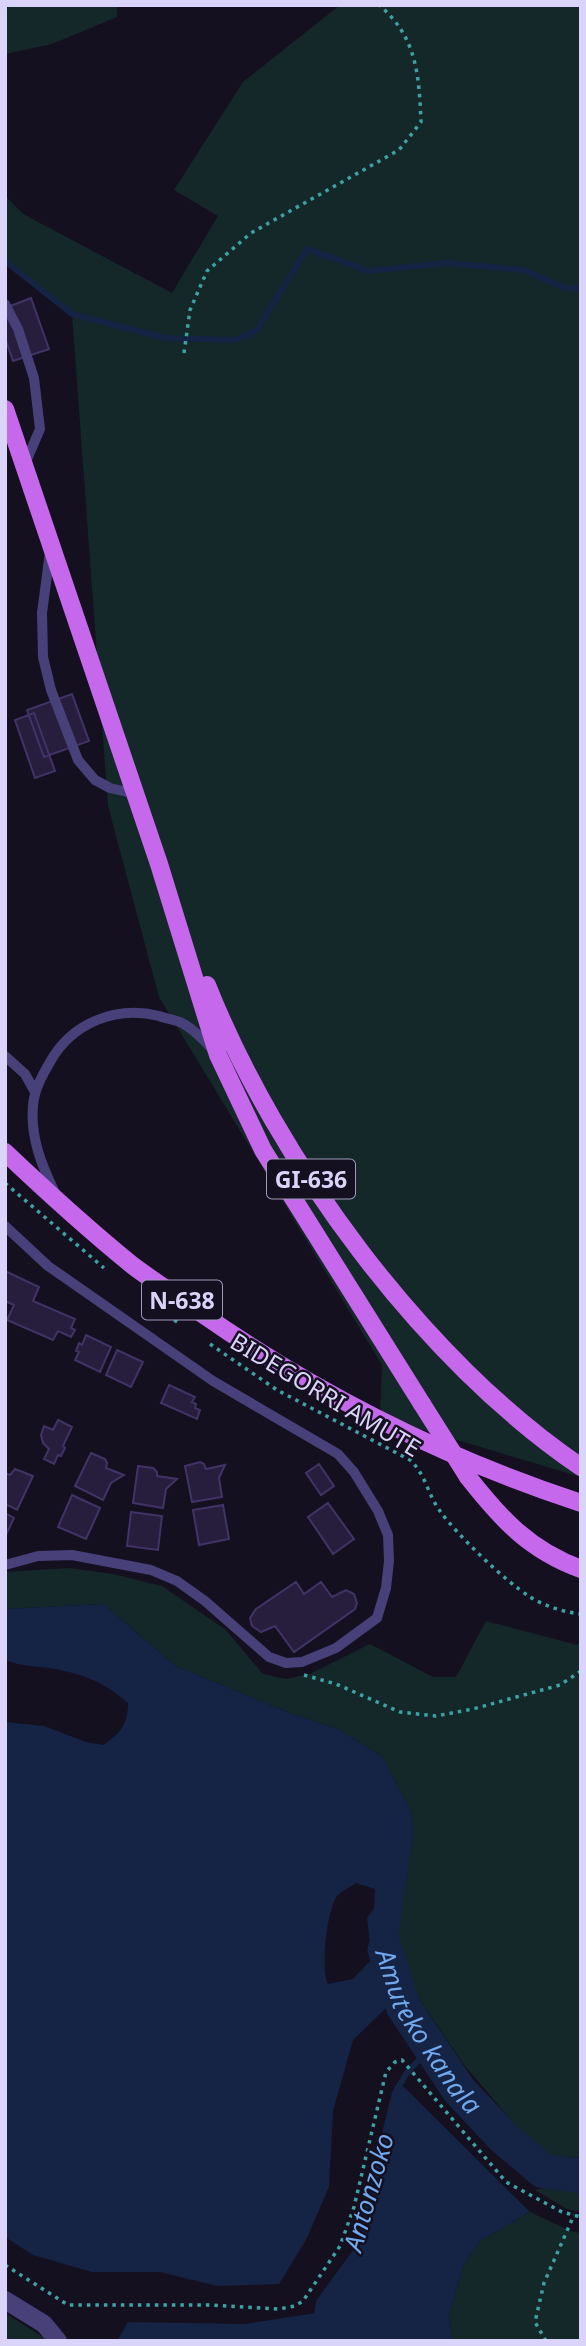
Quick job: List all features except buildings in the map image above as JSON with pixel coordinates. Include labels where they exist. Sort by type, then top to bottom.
[{"type":"main road","name":"GI-636","points":[[5,409],[136,794],[218,1055],[263,1150],[468,1477],[499,1517],[531,1544],[581,1569]]},
{"type":"main road","name":"GI-636","points":[[159,864],[225,1030],[268,1112],[330,1208],[378,1273],[452,1357],[542,1441],[581,1467]]},
{"type":"main road","name":"N-638","points":[[5,1152],[59,1203],[135,1266],[253,1349],[379,1420],[500,1474],[581,1503]]},
{"type":"street","points":[[5,2300],[44,2324],[58,2341]]},
{"type":"lane","points":[[5,304],[18,329],[34,378],[40,429],[24,465]]},
{"type":"lane","points":[[51,545],[42,613],[43,657],[51,690],[78,761],[95,780],[110,788],[136,794]]},
{"type":"lane","points":[[59,1203],[41,1163],[32,1110],[35,1092],[57,1049],[81,1027],[109,1014],[144,1013],[181,1023],[200,1035],[218,1055]]},
{"type":"lane","points":[[5,1056],[25,1074],[35,1092]]},
{"type":"lane","points":[[5,1226],[48,1266],[213,1381],[338,1454],[354,1472],[378,1511],[388,1535],[389,1560],[386,1588],[377,1618],[336,1648],[294,1663],[269,1657],[205,1601],[177,1581],[151,1570],[72,1555],[38,1556],[5,1565]]},
{"type":"path","points":[[184,353],[190,310],[206,271],[251,233],[399,150],[421,122],[419,83],[407,38],[379,5]]},
{"type":"path","points":[[5,1183],[104,1269]]},
{"type":"path","points":[[146,1300],[190,1330]]},
{"type":"path","name":"BIDEGORRI AMUTE","points":[[201,1338],[277,1390],[410,1460],[417,1467],[441,1513],[515,1586],[531,1598],[555,1608],[581,1614]]},
{"type":"path","points":[[298,1672],[336,1684],[400,1712],[436,1716],[473,1709],[560,1685],[581,1671]]},
{"type":"path","points":[[5,2265],[68,2305],[209,2305],[279,2309],[295,2306],[303,2301],[340,2246],[354,2207],[386,2072],[395,2062],[402,2060],[506,2182],[562,2212],[581,2217]]},
{"type":"path","points":[[546,2341],[535,2322],[544,2283],[574,2216]]},
{"type":"green space","points":[[11,5],[117,5],[117,17],[52,44],[5,54],[5,11]]},
{"type":"green space","points":[[340,5],[581,5],[581,1477],[380,1417],[382,1365],[159,997],[108,806],[72,314],[5,261],[5,196],[23,214],[172,293],[218,216],[174,190],[243,82]]},
{"type":"green space","points":[[69,1568],[113,1574],[162,1586],[226,1630],[263,1674],[286,1679],[310,1674],[370,1644],[433,1677],[456,1677],[486,1621],[577,1645],[581,1640],[581,2158],[540,2154],[465,2066],[410,1985],[398,1933],[413,1834],[411,1812],[383,1757],[338,1729],[292,1714],[176,1666],[103,1604],[5,1609],[5,1572]]},
{"type":"green space","points":[[581,2189],[581,2212],[567,2209],[535,2190]]},
{"type":"green space","points":[[530,2212],[570,2231],[581,2233],[581,2341],[453,2341],[449,2317],[463,2266],[480,2241]]},
{"type":"green space","points":[[5,2313],[49,2341],[5,2341]]},
{"type":"water","points":[[103,1604],[176,1666],[292,1714],[338,1729],[383,1757],[411,1812],[413,1834],[399,1933],[410,1985],[353,2040],[333,2111],[329,2187],[306,2240],[279,2284],[217,2286],[160,2272],[92,2272],[33,2255],[5,2237],[5,1722],[44,1726],[86,1742],[103,1745],[122,1728],[128,1703],[110,1689],[81,1675],[5,1660],[5,1609]],"holes":[[[356,1883],[375,1889],[374,1908],[367,1918],[372,1959],[353,1979],[328,1984],[325,1953],[333,1903],[339,1894]]]},
{"type":"water","points":[[400,2083],[530,2212],[480,2241],[463,2266],[449,2317],[453,2341],[117,2341],[128,2322],[245,2324],[316,2313],[319,2302],[356,2251],[395,2093]]},
{"type":"waterway","points":[[5,261],[72,314],[165,338],[235,340],[256,331],[307,249],[369,271],[446,263],[524,270],[565,288],[581,288]]},
{"type":"waterway","name":"Amuteko kanala","points":[[385,1950],[403,2006],[459,2090],[504,2138],[543,2171],[581,2176]]},
{"type":"waterway","name":"Antonzoko","points":[[316,2321],[319,2302],[356,2251],[395,2093],[406,2074],[430,2048]]}]
